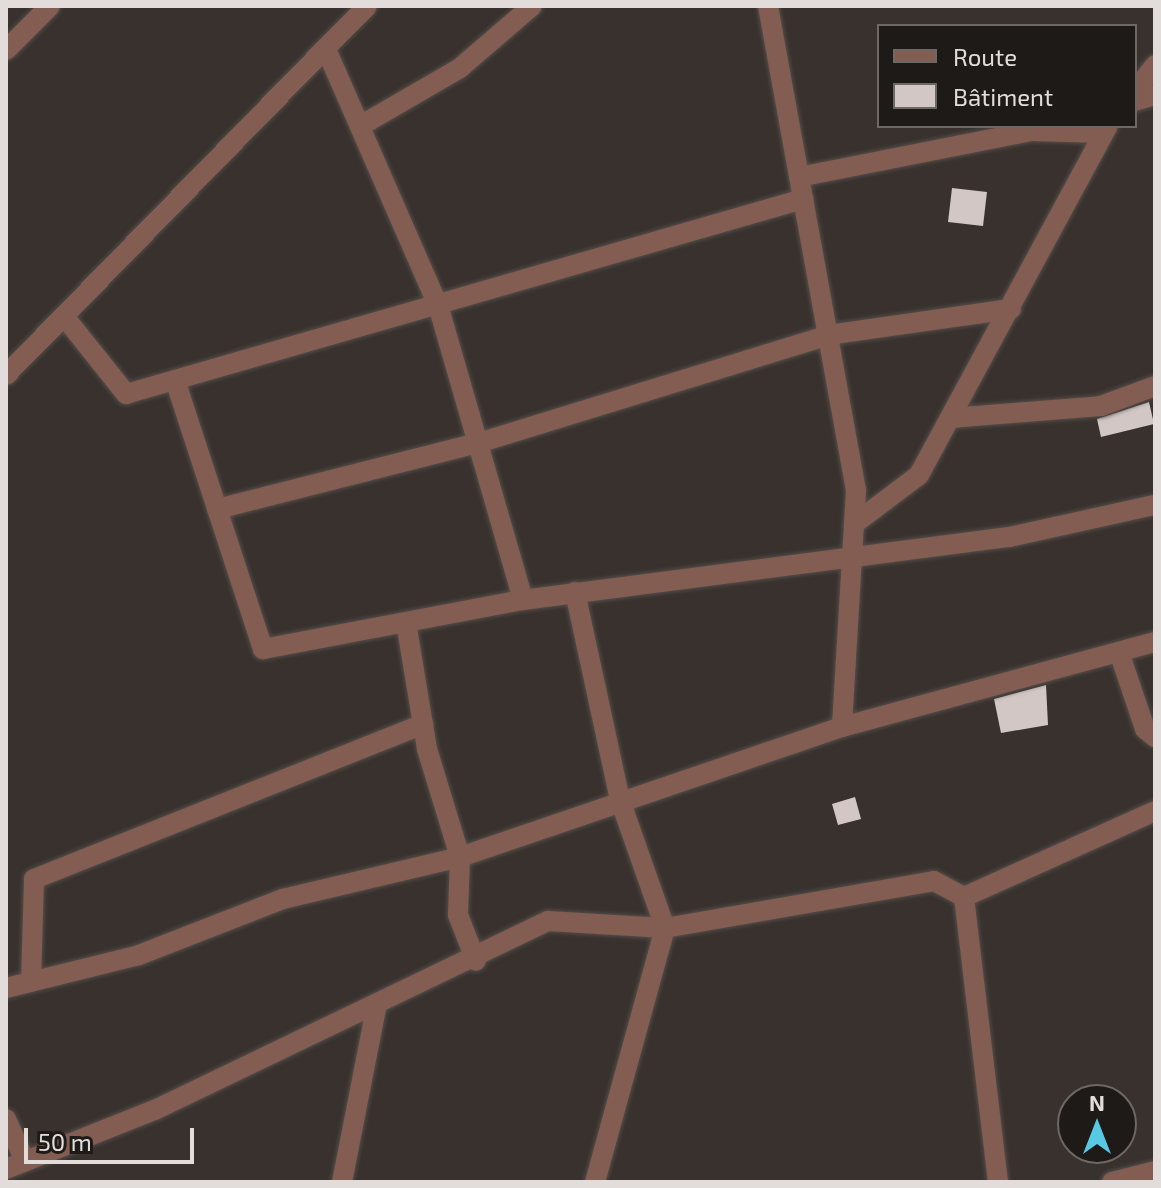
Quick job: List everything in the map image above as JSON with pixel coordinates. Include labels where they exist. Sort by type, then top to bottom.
[{"type":"street","points":[[6,50],[50,6]]},
{"type":"street","points":[[6,375],[67,320],[367,6]]},
{"type":"street","points":[[360,126],[460,68],[532,6]]},
{"type":"street","points":[[768,6],[856,490],[842,727]]},
{"type":"street","points":[[326,49],[438,305],[523,600]]},
{"type":"street","points":[[1137,88],[1155,65]]},
{"type":"street","points":[[799,177],[1031,131],[1105,130],[919,475],[854,524]]},
{"type":"street","points":[[67,320],[126,394],[803,199]]},
{"type":"street","points":[[217,509],[478,443],[828,335],[1011,309]]},
{"type":"street","points":[[175,380],[263,649],[575,592],[1009,537],[1155,505]]},
{"type":"street","points":[[950,418],[1101,406],[1155,386]]},
{"type":"street","points":[[575,592],[620,800],[665,928],[595,1182]]},
{"type":"street","points":[[406,622],[423,724],[460,857],[458,915],[476,961]]},
{"type":"street","points":[[6,988],[139,955],[283,899],[460,857],[620,800],[842,727],[1155,642]]},
{"type":"street","points":[[1119,652],[1145,729],[1155,737]]},
{"type":"street","points":[[31,982],[34,879],[423,724]]},
{"type":"street","points":[[964,897],[1155,811]]},
{"type":"street","points":[[6,1119],[16,1165],[376,1008],[476,961],[548,921],[665,928],[934,881],[964,897]]},
{"type":"street","points":[[964,897],[998,1182]]},
{"type":"street","points":[[342,1182],[376,1008]]},
{"type":"street","points":[[1112,1182],[1155,1171]]},
{"type":"building","points":[[952,188],[987,192],[983,226],[948,222]]},
{"type":"building","points":[[1149,402],[1154,424],[1101,437],[1097,419]]},
{"type":"building","points":[[1046,685],[1048,725],[1001,733],[994,699]]},
{"type":"building","points":[[855,797],[861,819],[838,825],[832,804]]}]
